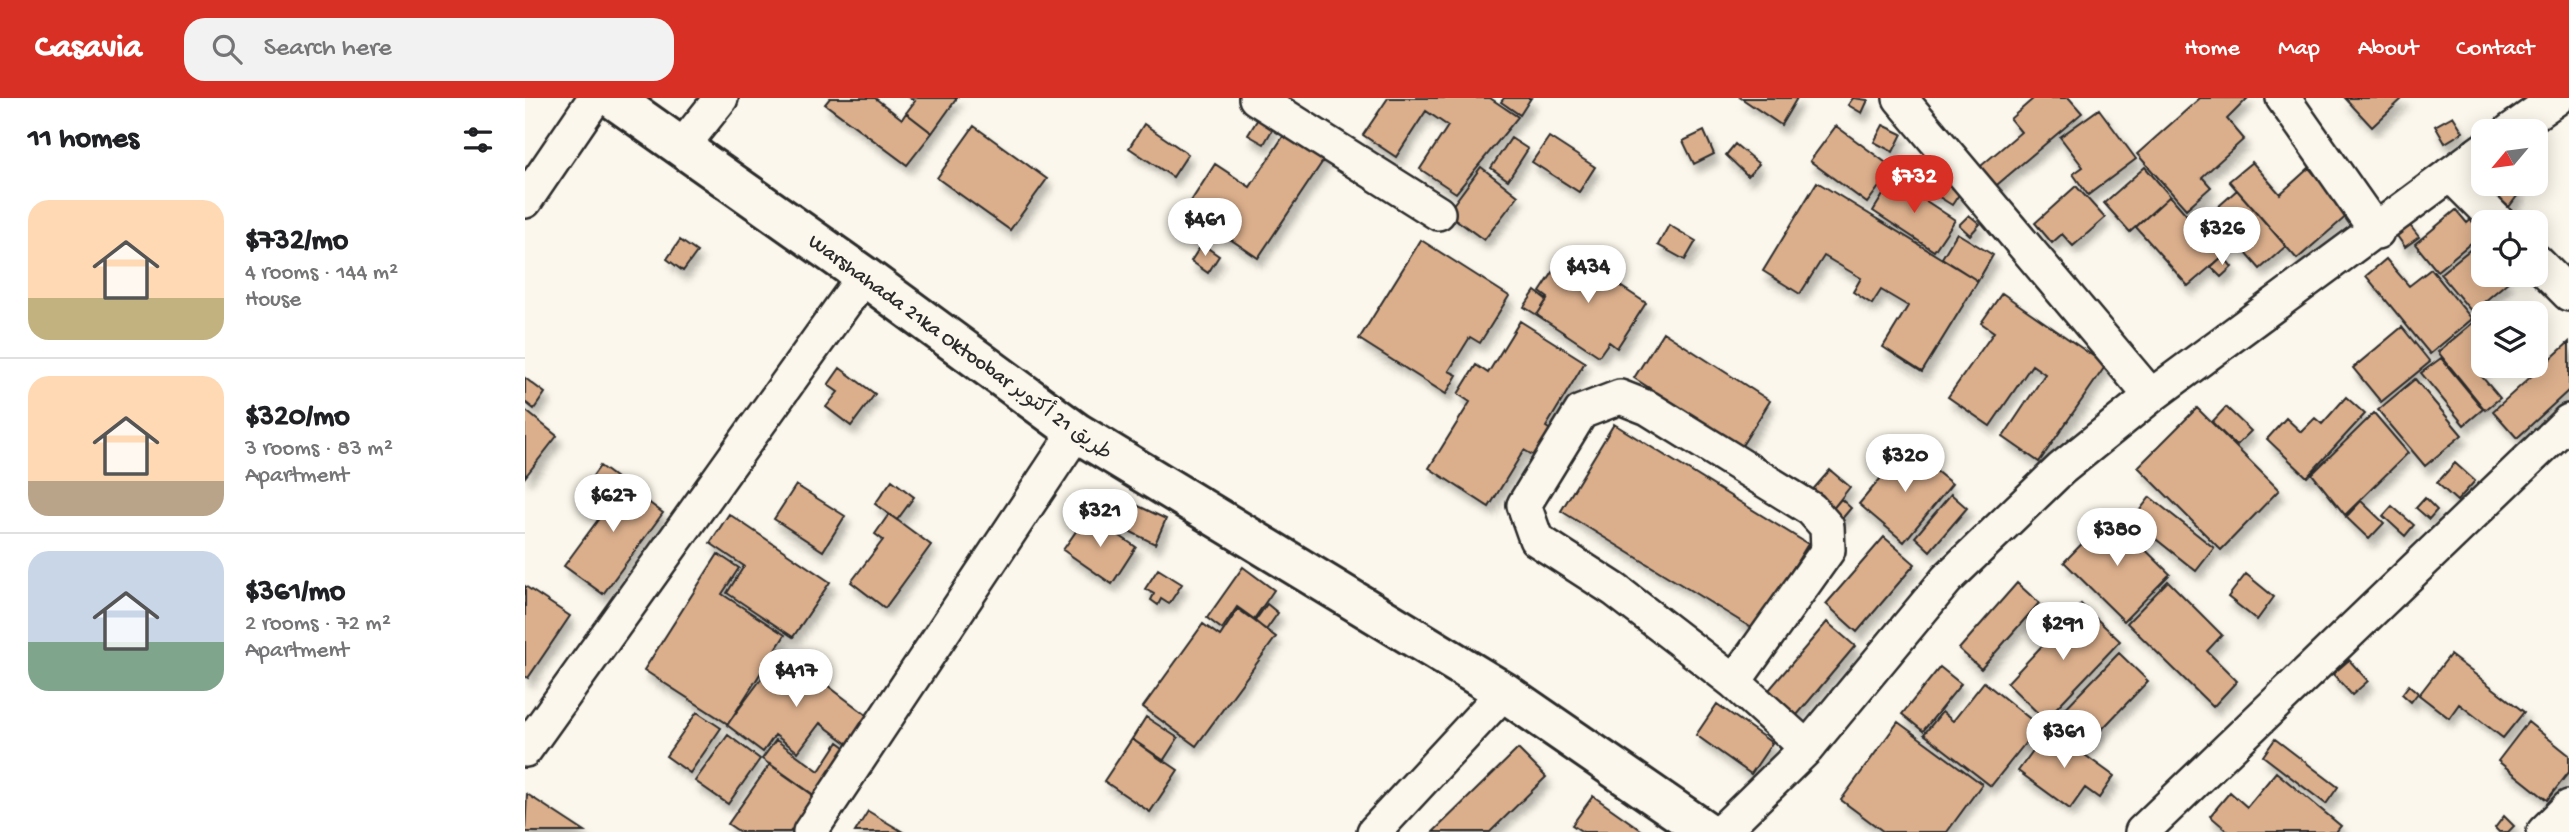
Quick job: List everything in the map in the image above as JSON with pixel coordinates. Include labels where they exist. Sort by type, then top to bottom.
[{"type":"main road","name":"Warshahada 21ka Oktoobar طريق 21 أكتوبر","points":[[613,98],[864,276],[1076,432],[1504,692],[1707,832]]},
{"type":"street","points":[[525,201],[595,98]]},
{"type":"street","points":[[681,148],[722,98]]},
{"type":"street","points":[[1256,98],[1437,213]]},
{"type":"street","points":[[1900,98],[2151,396]]},
{"type":"street","points":[[2283,98],[2377,232]]},
{"type":"street","points":[[2527,119],[2557,98]]},
{"type":"street","points":[[1721,832],[1807,748],[1947,579],[2061,469],[2151,396],[2377,232],[2471,159]]},
{"type":"street","points":[[2450,174],[2486,210]]},
{"type":"street","points":[[2548,273],[2569,294]]},
{"type":"street","points":[[525,750],[864,276]]},
{"type":"street","points":[[1734,682],[1828,550],[1827,527],[1811,509],[1648,408],[1621,397],[1581,412],[1524,505],[1536,539],[1615,590],[1734,682],[1807,748]]},
{"type":"street","points":[[2142,832],[2569,421]]},
{"type":"street","points":[[810,832],[1076,432]]},
{"type":"street","points":[[1374,832],[1504,692]]},
{"type":"street","points":[[2544,832],[2569,807]]},
{"type":"building","points":[[830,98],[875,98],[902,119],[906,113],[932,133],[907,165],[825,104]]},
{"type":"building","points":[[910,98],[957,98],[932,133],[906,113],[915,101]]},
{"type":"building","points":[[1388,98],[1490,98],[1518,117],[1456,193],[1420,169],[1448,126],[1426,111],[1396,157],[1363,135]]},
{"type":"building","points":[[1504,98],[1531,98],[1520,115],[1501,102]]},
{"type":"building","points":[[1741,98],[1797,98],[1781,125]]},
{"type":"building","points":[[1853,98],[1868,100],[1862,113],[1848,105]]},
{"type":"building","points":[[2034,98],[2069,98],[2082,113],[1985,195],[1969,176],[2021,132],[2010,119]]},
{"type":"building","points":[[2200,98],[2248,98],[2227,119],[2244,139],[2202,177],[2211,187],[2186,209],[2137,154]]},
{"type":"building","points":[[2345,98],[2403,98],[2372,127]]},
{"type":"building","points":[[2099,109],[2136,159],[2088,195],[2073,174],[2083,167],[2060,137]]},
{"type":"building","points":[[2453,116],[2463,132],[2445,143],[2435,126]]},
{"type":"building","points":[[1259,117],[1275,125],[1264,144],[1248,135]]},
{"type":"building","points":[[1144,124],[1188,154],[1173,177],[1129,148]]},
{"type":"building","points":[[1883,125],[1902,134],[1893,152],[1874,142]]},
{"type":"building","points":[[974,126],[1047,179],[1010,230],[937,178]]},
{"type":"building","points":[[1290,126],[1329,152],[1258,258],[1186,209],[1215,164],[1250,187]]},
{"type":"building","points":[[1836,126],[1893,168],[1867,203],[1810,161]]},
{"type":"building","points":[[1704,131],[1714,154],[1694,164],[1683,141]]},
{"type":"building","points":[[1549,137],[1595,167],[1579,192],[1532,162]]},
{"type":"building","points":[[1511,138],[1528,149],[1508,180],[1491,168]]},
{"type":"building","points":[[1735,144],[1759,164],[1748,176],[1726,155]]},
{"type":"building","points":[[2252,162],[2280,194],[2309,168],[2349,214],[2297,259],[2229,181]]},
{"type":"building","points":[[1481,167],[1518,196],[1484,240],[1447,213]]},
{"type":"building","points":[[2145,167],[2170,196],[2130,232],[2104,203]]},
{"type":"building","points":[[1936,177],[1960,193],[1952,205],[1928,190]]},
{"type":"building","points":[[1893,179],[1955,220],[1934,251],[1873,211]]},
{"type":"building","points":[[1817,182],[1978,281],[1922,372],[1883,347],[1908,306],[1881,290],[1872,304],[1853,292],[1861,278],[1824,256],[1800,294],[1763,271]]},
{"type":"building","points":[[2076,186],[2105,218],[2073,246],[2062,234],[2052,243],[2035,223]]},
{"type":"building","points":[[2237,190],[2286,246],[2260,269],[2211,213]]},
{"type":"building","points":[[2170,196],[2223,256],[2188,286],[2136,227]]},
{"type":"building","points":[[2495,196],[2517,196],[2509,207]]},
{"type":"building","points":[[2456,210],[2467,223],[2471,220],[2471,243],[2437,271],[2415,244]]},
{"type":"building","points":[[1969,215],[1980,224],[1970,235],[1959,225]]},
{"type":"building","points":[[2408,223],[2419,237],[2405,247],[2395,233]]},
{"type":"building","points":[[1669,225],[1696,241],[1685,260],[1658,245]]},
{"type":"building","points":[[1957,233],[1993,255],[1978,281],[1942,258]]},
{"type":"building","points":[[680,240],[697,252],[683,271],[667,259]]},
{"type":"building","points":[[1421,240],[1509,296],[1480,343],[1470,337],[1449,371],[1457,375],[1446,394],[1359,339]]},
{"type":"building","points":[[1202,244],[1219,256],[1208,273],[1191,261]]},
{"type":"building","points":[[2471,249],[2471,287],[2502,287],[2485,301],[2471,301],[2471,311],[2440,274]]},
{"type":"building","points":[[1567,251],[1646,303],[1617,348],[1609,342],[1599,356],[1537,315],[1548,298],[1540,292]]},
{"type":"building","points":[[2223,256],[2232,267],[2221,277],[2211,267]]},
{"type":"building","points":[[2386,259],[2409,286],[2431,269],[2471,320],[2430,354],[2366,276]]},
{"type":"building","points":[[1535,291],[1547,300],[1537,315],[1524,307]]},
{"type":"building","points":[[2002,293],[2106,365],[2039,462],[2003,437],[2045,374],[2032,365],[1990,426],[1948,397],[1994,332],[1981,323]]},
{"type":"building","points":[[1520,321],[1585,362],[1546,427],[1552,431],[1536,457],[1524,450],[1489,507],[1429,468],[1470,402],[1458,394],[1476,365],[1488,373]]},
{"type":"building","points":[[2471,324],[2471,378],[2483,378],[2500,398],[2485,410],[2438,352]]},
{"type":"building","points":[[2402,327],[2430,362],[2381,402],[2353,368]]},
{"type":"building","points":[[1663,332],[1770,401],[1741,447],[1634,378]]},
{"type":"building","points":[[2569,342],[2569,390],[2517,438],[2493,411],[2529,378],[2548,378],[2548,361]]},
{"type":"building","points":[[2441,358],[2483,409],[2464,425],[2421,373]]},
{"type":"building","points":[[840,368],[875,394],[851,426],[826,407],[838,392],[828,385]]},
{"type":"building","points":[[525,378],[545,393],[534,409],[525,402]]},
{"type":"building","points":[[2415,379],[2462,435],[2425,466],[2378,410]]},
{"type":"building","points":[[2346,397],[2365,414],[2307,477],[2267,439],[2286,418],[2301,432],[2315,418],[2322,424]]},
{"type":"building","points":[[2226,407],[2251,431],[2236,446],[2212,422]]},
{"type":"building","points":[[2197,408],[2279,490],[2221,550],[2138,467]]},
{"type":"building","points":[[525,410],[557,436],[525,477]]},
{"type":"building","points":[[2374,413],[2408,453],[2345,515],[2312,474]]},
{"type":"building","points":[[1614,424],[1808,544],[1755,630],[1561,511]]},
{"type":"building","points":[[1907,447],[1952,484],[1904,542],[1859,504]]},
{"type":"building","points":[[2455,463],[2475,481],[2457,501],[2437,483]]},
{"type":"building","points":[[600,466],[663,513],[603,594],[564,566],[614,498],[590,480]]},
{"type":"building","points":[[1830,470],[1850,487],[1831,511],[1810,493]]},
{"type":"building","points":[[892,480],[914,497],[897,520],[875,504]]},
{"type":"building","points":[[796,485],[845,516],[823,551],[774,519]]},
{"type":"building","points":[[1951,494],[1967,508],[1930,551],[1915,537]]},
{"type":"building","points":[[2150,497],[2214,548],[2196,571],[2132,520]]},
{"type":"building","points":[[2425,498],[2437,510],[2429,519],[2416,508]]},
{"type":"building","points":[[1841,499],[1851,508],[1841,520],[1831,511]]},
{"type":"building","points":[[2361,501],[2384,523],[2369,539],[2346,517]]},
{"type":"building","points":[[1130,502],[1166,519],[1155,544],[1119,526]]},
{"type":"building","points":[[2392,506],[2414,525],[2405,536],[2383,516]]},
{"type":"building","points":[[729,514],[830,582],[793,637],[727,593],[744,566],[710,543]]},
{"type":"building","points":[[889,514],[931,545],[885,608],[851,582],[883,540],[875,534]]},
{"type":"building","points":[[1088,514],[1136,547],[1112,584],[1063,550]]},
{"type":"building","points":[[2110,515],[2170,574],[2124,621],[2064,562]]},
{"type":"building","points":[[1884,537],[1915,564],[1857,632],[1826,604]]},
{"type":"building","points":[[718,554],[739,568],[722,594],[785,635],[728,724],[644,670]]},
{"type":"building","points":[[1243,567],[1274,590],[1254,619],[1237,607],[1222,629],[1207,618]]},
{"type":"building","points":[[1158,569],[1182,584],[1169,604],[1161,599],[1158,605],[1151,600],[1154,594],[1145,589]]},
{"type":"building","points":[[2246,574],[2274,597],[2257,620],[2228,597]]},
{"type":"building","points":[[2168,581],[2222,635],[2207,651],[2237,681],[2213,707],[2127,623]]},
{"type":"building","points":[[2017,583],[2039,603],[1981,669],[1959,649]]},
{"type":"building","points":[[525,586],[570,616],[528,678],[525,676]]},
{"type":"building","points":[[1267,604],[1278,613],[1266,630],[1255,621]]},
{"type":"building","points":[[2081,604],[2120,641],[2045,720],[2007,683]]},
{"type":"building","points":[[1238,609],[1276,637],[1196,746],[1143,707],[1203,624],[1220,636]]},
{"type":"building","points":[[1827,622],[1855,646],[1797,715],[1769,690]]},
{"type":"building","points":[[782,651],[873,720],[852,747],[820,723],[798,752],[775,735],[763,752],[727,725]]},
{"type":"building","points":[[2119,653],[2148,681],[2085,747],[2055,719]]},
{"type":"building","points":[[2450,655],[2524,712],[2503,738],[2459,704],[2449,718],[2419,695]]},
{"type":"building","points":[[2349,660],[2368,681],[2352,695],[2333,674]]},
{"type":"building","points":[[1940,667],[1961,684],[1923,731],[1902,714]]},
{"type":"building","points":[[1984,682],[2039,726],[1991,786],[1924,734],[1942,712],[1953,721]]},
{"type":"building","points":[[2409,685],[2418,693],[2411,702],[2402,694]]},
{"type":"building","points":[[1717,704],[1772,743],[1751,774],[1696,735]]},
{"type":"building","points":[[697,712],[721,728],[690,773],[666,756]]},
{"type":"building","points":[[1146,717],[1178,738],[1163,761],[1132,739]]},
{"type":"building","points":[[1898,722],[1982,784],[1947,832],[1884,832],[1841,800]]},
{"type":"building","points":[[2528,722],[2569,755],[2569,772],[2547,800],[2498,761]]},
{"type":"building","points":[[2049,729],[2114,776],[2099,798],[2085,788],[2070,809],[2018,771]]},
{"type":"building","points":[[728,735],[760,759],[728,804],[695,781]]},
{"type":"building","points":[[1132,739],[1178,770],[1150,812],[1104,781]]},
{"type":"building","points":[[2275,739],[2338,787],[2326,804],[2263,756]]},
{"type":"building","points":[[776,740],[819,771],[838,742],[856,755],[823,802],[762,759]]},
{"type":"building","points":[[1518,749],[1546,777],[1490,832],[1433,832]]},
{"type":"building","points":[[770,764],[818,798],[790,832],[740,832],[728,824]]},
{"type":"building","points":[[2276,772],[2341,826],[2336,832],[2229,832],[2210,816],[2230,792],[2247,807]]},
{"type":"building","points":[[527,794],[585,832],[525,832]]},
{"type":"building","points":[[1593,796],[1644,832],[1583,832],[1572,825]]},
{"type":"building","points":[[868,811],[903,832],[855,832]]},
{"type":"building","points":[[2504,816],[2514,826],[2508,832],[2499,832],[2495,828]]}]
